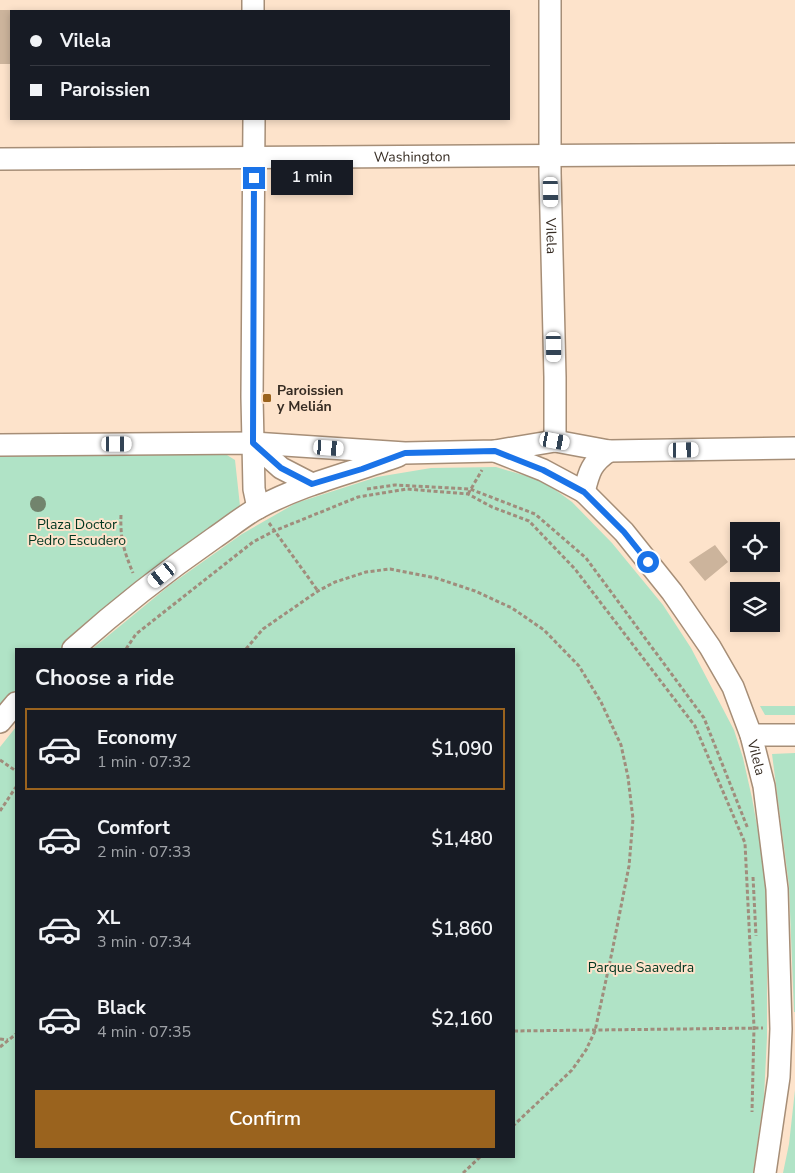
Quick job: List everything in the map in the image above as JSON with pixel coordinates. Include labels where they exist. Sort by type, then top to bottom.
[{"type":"street","name":"Vilela","points":[[550,0],[550,156],[555,441]]},
{"type":"street","points":[[254,120],[253,443],[254,489],[258,508]]},
{"type":"street","name":"Washington","points":[[0,159],[795,154]]},
{"type":"street","points":[[0,445],[253,443],[405,453],[495,451],[555,441],[609,451],[795,448]]},
{"type":"street","points":[[253,443],[281,468],[312,484]]},
{"type":"street","name":"Vilela","points":[[495,451],[543,470],[584,492],[624,532],[672,592],[710,647],[733,687],[751,735],[764,786],[777,890],[779,1077],[765,1173]]},
{"type":"street","points":[[584,492],[590,470],[598,458],[609,451]]},
{"type":"street","points":[[74,648],[175,565],[258,508],[312,484],[362,469],[405,453]]},
{"type":"street","points":[[0,722],[15,704]]},
{"type":"street","points":[[751,735],[795,736]]},
{"type":"path","points":[[361,490],[395,485],[470,489],[535,514],[586,558],[704,718],[748,830]]},
{"type":"path","points":[[127,648],[136,634],[253,542],[274,531],[358,497],[407,489],[468,494],[492,507],[529,521],[575,570],[695,726],[745,843],[754,1027],[752,1119]]},
{"type":"path","points":[[258,508],[318,591]]},
{"type":"path","points":[[121,515],[120,534],[125,554],[136,578]]},
{"type":"path","points":[[247,648],[263,629],[318,591],[335,582],[366,572],[390,569],[436,578],[476,591],[512,608],[544,630],[579,666],[601,702],[621,745],[628,777],[633,819],[629,866],[595,1031],[586,1050],[572,1070],[515,1124]]},
{"type":"path","points":[[0,760],[15,770]]},
{"type":"path","points":[[0,811],[15,788]]},
{"type":"path","points":[[753,868],[757,944]]},
{"type":"path","points":[[761,1019],[779,1029]]},
{"type":"path","points":[[515,1031],[754,1027],[779,1029]]},
{"type":"path","points":[[760,1038],[779,1029]]},
{"type":"path","points":[[0,1047],[15,1035]]},
{"type":"path","points":[[0,1039],[8,1040]]},
{"type":"path","points":[[756,1115],[758,1086]]},
{"type":"path","points":[[463,1173],[479,1158]]},
{"type":"green space","name":"Plaza Doctor Pedro Escudero","points":[[222,452],[235,460],[240,506],[133,586],[64,648],[15,648],[15,692],[0,705],[0,456]]},
{"type":"green space","name":"Parque Saavedra","points":[[496,467],[543,481],[572,502],[612,543],[663,605],[691,648],[734,730],[743,758],[752,798],[762,853],[767,902],[767,1037],[764,1097],[753,1173],[0,1173],[0,747],[15,728],[15,1158],[515,1158],[515,648],[93,648],[170,585],[242,534],[296,503],[377,477],[431,468]]},
{"type":"green space","points":[[760,706],[795,706],[795,715],[765,715]]},
{"type":"green space","points":[[795,753],[794,1012],[789,886],[772,754]]},
{"type":"green space","points":[[795,1090],[795,1173],[783,1173],[789,1144]]},
{"type":"building","points":[[0,10],[10,10],[10,64],[0,64]]},
{"type":"building","points":[[715,545],[728,562],[705,581],[689,562]]},
{"type":"place","name":"Paroissien y Melián","points":[[267,398]]},
{"type":"route","points":[[254,178],[253,443],[281,468],[312,484],[362,469],[405,453],[495,451],[543,470],[584,492],[624,532],[648,562]]}]
